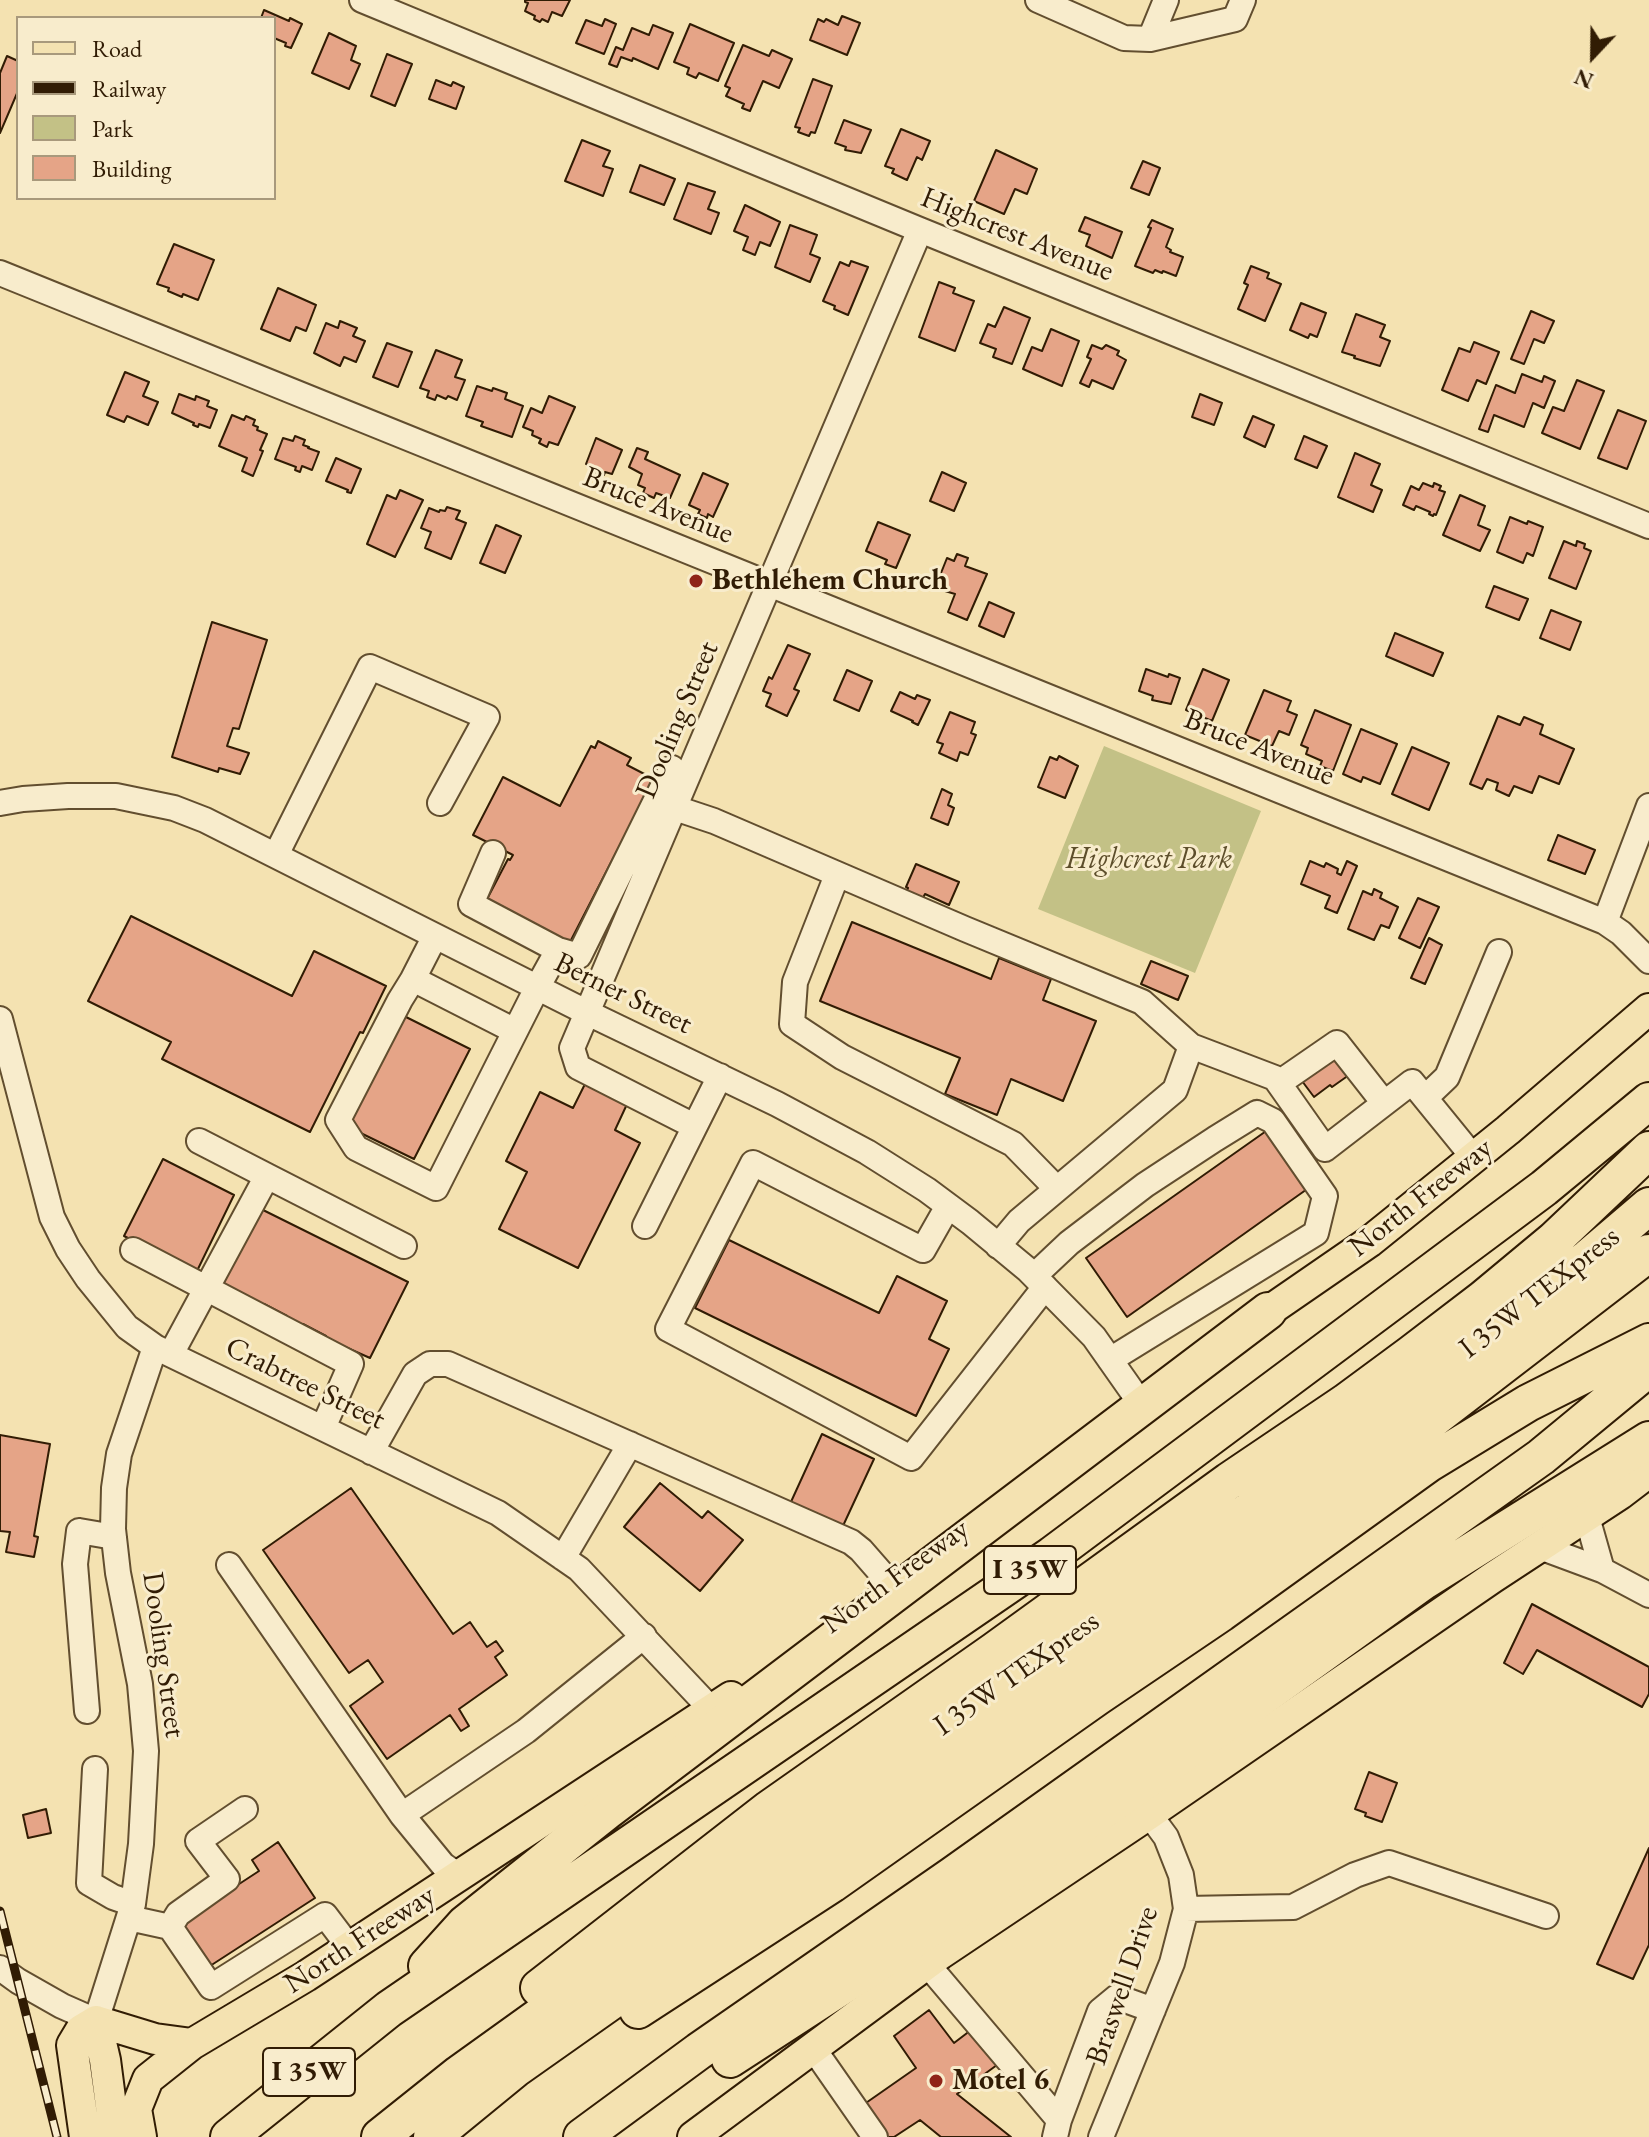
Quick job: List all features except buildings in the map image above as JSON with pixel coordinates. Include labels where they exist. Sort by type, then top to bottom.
[{"type":"highway","name":"I 35W","points":[[229,2137],[389,2009],[1052,1555],[1544,1188],[1649,1101]]},
{"type":"highway","points":[[459,2074],[471,2040],[769,1809],[1411,1354],[1554,1240],[1649,1150]]},
{"type":"highway","name":"I 35W TEXpress","points":[[380,2137],[459,2074],[1378,1420],[1588,1258],[1649,1206]]},
{"type":"highway","name":"I 35W TEXpress","points":[[432,2137],[515,2069],[1398,1446],[1649,1253]]},
{"type":"highway","points":[[389,2009],[465,1924],[607,1811],[1268,1311]]},
{"type":"highway","points":[[515,2069],[568,2053],[671,1989],[832,1884],[1221,1613],[1428,1464],[1528,1403],[1649,1342]]},
{"type":"highway","points":[[582,2137],[699,2051],[953,1875],[1541,1457],[1649,1368]]},
{"type":"highway","points":[[622,2137],[719,2066],[957,1911],[1164,1768],[1424,1581],[1649,1440]]},
{"type":"main road","name":"North Freeway","points":[[141,2137],[136,2109],[148,2079],[192,2044],[350,1948],[712,1710],[1104,1424],[1369,1242],[1649,1009]]},
{"type":"main road","points":[[693,2137],[927,1964],[1649,1472]]},
{"type":"main road","points":[[85,2137],[72,2045],[81,2030],[96,2021],[155,2039],[192,2044]]},
{"type":"main road","points":[[96,2021],[105,2060],[115,2137]]},
{"type":"street","name":"Highcrest Avenue","points":[[362,0],[1649,526]]},
{"type":"street","points":[[1038,0],[1124,38],[1150,39],[1235,19],[1243,0]]},
{"type":"street","points":[[1150,39],[1166,0]]},
{"type":"street","name":"Dooling Street","points":[[694,1126],[578,1067],[572,1048],[920,230]]},
{"type":"street","name":"Bruce Avenue","points":[[0,273],[1605,922],[1649,961]]},
{"type":"street","points":[[276,855],[370,667],[487,717],[440,803]]},
{"type":"street","points":[[471,904],[558,950],[579,956],[672,768]]},
{"type":"street","name":"Berner Street","points":[[0,803],[68,796],[116,796],[174,808],[205,820],[537,988],[777,1104],[867,1152],[948,1206],[998,1246],[1094,1337],[1139,1401]]},
{"type":"street","points":[[1605,922],[1649,806]]},
{"type":"street","points":[[675,808],[714,821],[1142,1002],[1191,1046],[1275,1078],[1325,1149],[1412,1082],[1473,1157]]},
{"type":"street","points":[[493,853],[471,904],[400,1000],[338,1120],[356,1148],[436,1188],[558,950]]},
{"type":"street","points":[[837,875],[795,982],[792,1024],[842,1057],[1013,1144],[1057,1189]]},
{"type":"street","points":[[503,970],[522,931]]},
{"type":"street","points":[[1425,1098],[1447,1077],[1499,952]]},
{"type":"street","points":[[413,979],[515,1031]]},
{"type":"street","name":"Crabtree Street","points":[[0,1019],[52,1217],[88,1279],[127,1327],[163,1351],[498,1513],[579,1569],[712,1710]]},
{"type":"street","points":[[1279,1083],[1337,1043],[1384,1103]]},
{"type":"street","points":[[998,1246],[1019,1221],[1175,1090],[1191,1046]]},
{"type":"street","points":[[645,1226],[720,1076]]},
{"type":"street","points":[[948,1206],[923,1250],[753,1163],[668,1329],[911,1458],[1069,1243],[1145,1185],[1257,1113],[1273,1121],[1325,1196],[1316,1233],[1110,1360]]},
{"type":"street","points":[[199,1141],[404,1246]]},
{"type":"street","name":"Dooling Street","points":[[96,2021],[131,1911],[141,1844],[146,1751],[140,1684],[114,1537],[114,1488],[119,1454],[163,1351],[206,1289],[267,1176]]},
{"type":"street","points":[[133,1250],[351,1364],[323,1428]]},
{"type":"street","points":[[371,1452],[415,1374],[430,1364],[448,1364],[851,1542],[889,1582]]},
{"type":"street","points":[[563,1558],[630,1444]]},
{"type":"street","points":[[1587,1517],[1602,1570]]},
{"type":"street","points":[[87,1711],[75,1564],[79,1531],[114,1537]]},
{"type":"street","points":[[1540,1547],[1602,1570],[1649,1595]]},
{"type":"street","points":[[229,1565],[402,1815],[443,1865],[459,1876]]},
{"type":"street","points":[[402,1815],[526,1731],[644,1636]]},
{"type":"street","points":[[95,1769],[89,1883],[131,1911],[170,1927],[234,2019]]},
{"type":"street","points":[[170,1927],[178,1914],[227,1879],[198,1841],[245,1809]]},
{"type":"street","name":"Braswell Drive","points":[[1101,2137],[1172,1963],[1186,1909],[1181,1875],[1166,1837],[1149,1814]]},
{"type":"street","points":[[1186,1909],[1293,1907],[1355,1875],[1389,1863],[1546,1916]]},
{"type":"street","points":[[211,1987],[325,1915],[350,1948]]},
{"type":"street","points":[[927,1964],[1057,2128]]},
{"type":"street","points":[[0,1968],[51,2000],[96,2021]]},
{"type":"street","points":[[1057,2128],[1100,2011],[1117,1997],[1153,2010]]},
{"type":"street","points":[[813,2048],[875,2137]]},
{"type":"green space","name":"Highcrest Park","points":[[1104,746],[1261,811],[1195,973],[1038,909]]},
{"type":"railway","points":[[0,1911],[57,2137]]},
{"type":"place","name":"Bethlehem Church","points":[[696,581]]},
{"type":"place","name":"Motel 6","points":[[936,2081]]}]
